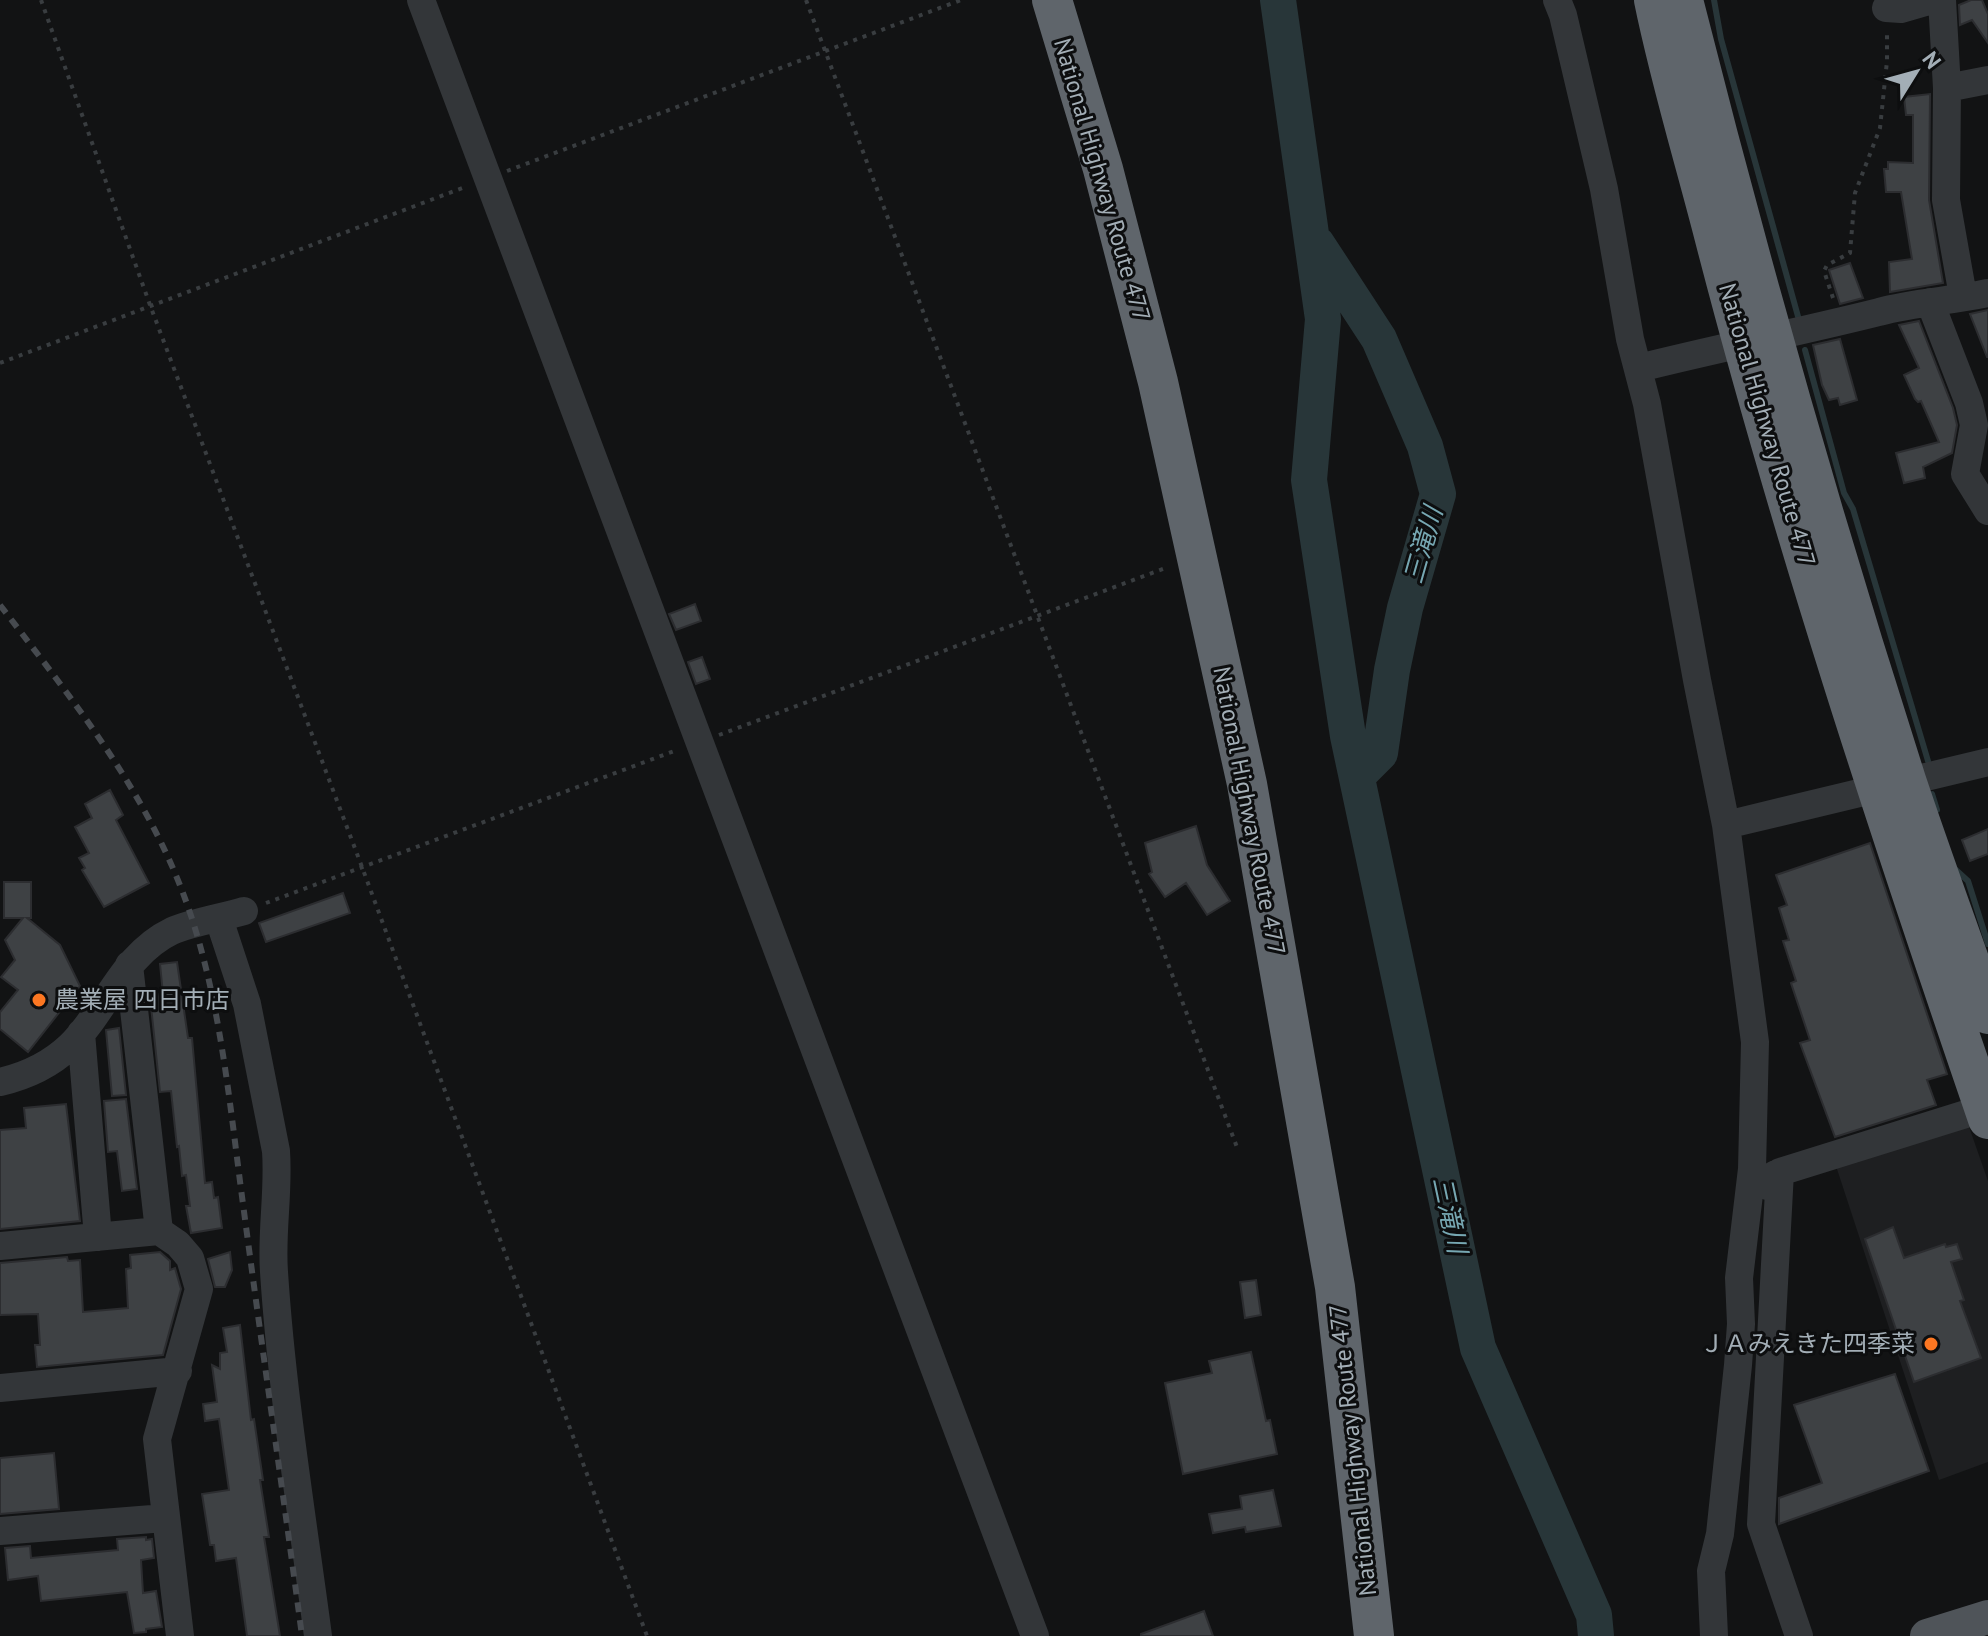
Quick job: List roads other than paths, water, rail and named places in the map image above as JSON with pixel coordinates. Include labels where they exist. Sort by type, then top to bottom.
[{"type":"highway","name":"National Highway Route 477","points":[[1052,0],[1111,200],[1158,382],[1247,784],[1335,1287],[1374,1636]]},
{"type":"highway","name":"National Highway Route 477","points":[[1654,0],[1757,340]]},
{"type":"highway","name":"National Highway Route 477","points":[[1683,0],[1805,561],[1892,786],[1988,1014]]},
{"type":"highway","name":"National Highway Route 477","points":[[1892,786],[1987,1111]]},
{"type":"main road","points":[[1927,1636],[1988,1617]]},
{"type":"street","points":[[421,0],[1035,1636]]},
{"type":"street","points":[[1557,0],[1604,189],[1630,339],[1639,368],[1726,825],[1755,1042],[1752,1169],[1739,1278],[1741,1324],[1720,1534],[1711,1571],[1714,1636]]},
{"type":"street","points":[[1886,8],[1901,9],[1932,0]]},
{"type":"street","points":[[1639,368],[1976,294],[1946,200],[1947,88],[1942,0]]},
{"type":"street","points":[[1947,88],[1988,80]]},
{"type":"street","points":[[1930,302],[1969,403],[1981,424],[1965,474],[1988,511]]},
{"type":"street","points":[[1726,825],[1988,762]]},
{"type":"street","points":[[0,1082],[38,1069],[69,1047],[129,965],[172,931],[232,915],[276,1151],[278,1184],[273,1238],[274,1275],[285,1390],[318,1636]]},
{"type":"street","points":[[129,965],[159,1231]]},
{"type":"street","points":[[81,1033],[98,1237]]},
{"type":"street","points":[[1741,1324],[1754,1273],[1764,1204],[1774,1175],[1987,1111]]},
{"type":"street","points":[[1780,1172],[1761,1524],[1799,1636]]},
{"type":"street","points":[[0,1246],[159,1231],[178,1244],[190,1258],[199,1289],[157,1439],[180,1636]]},
{"type":"street","points":[[0,1388],[178,1371]]},
{"type":"street","points":[[0,1531],[165,1518]]},
{"type":"waterway","name":"三滝川","points":[[1278,0],[1323,319],[1309,480],[1348,736],[1478,1348],[1594,1615],[1596,1636]]},
{"type":"waterway","points":[[1714,0],[1721,39],[1799,320]]},
{"type":"waterway","name":"三滝川","points":[[1317,244],[1379,339],[1425,446],[1438,494],[1405,608],[1380,753],[1357,776]]},
{"type":"waterway","points":[[1805,350],[1844,493],[1853,509],[1928,761]]},
{"type":"waterway","points":[[1932,794],[1937,810]]},
{"type":"waterway","points":[[1956,870],[1968,881],[1988,944]]},
{"type":"railway","points":[[0,605],[96,734],[139,801],[175,873],[202,953],[220,1036],[302,1636]]},
{"type":"place","name":"農業屋 四日市店","points":[[39,1000]]},
{"type":"place","name":"ＪＡみえきた四季菜","points":[[1931,1344]]}]
